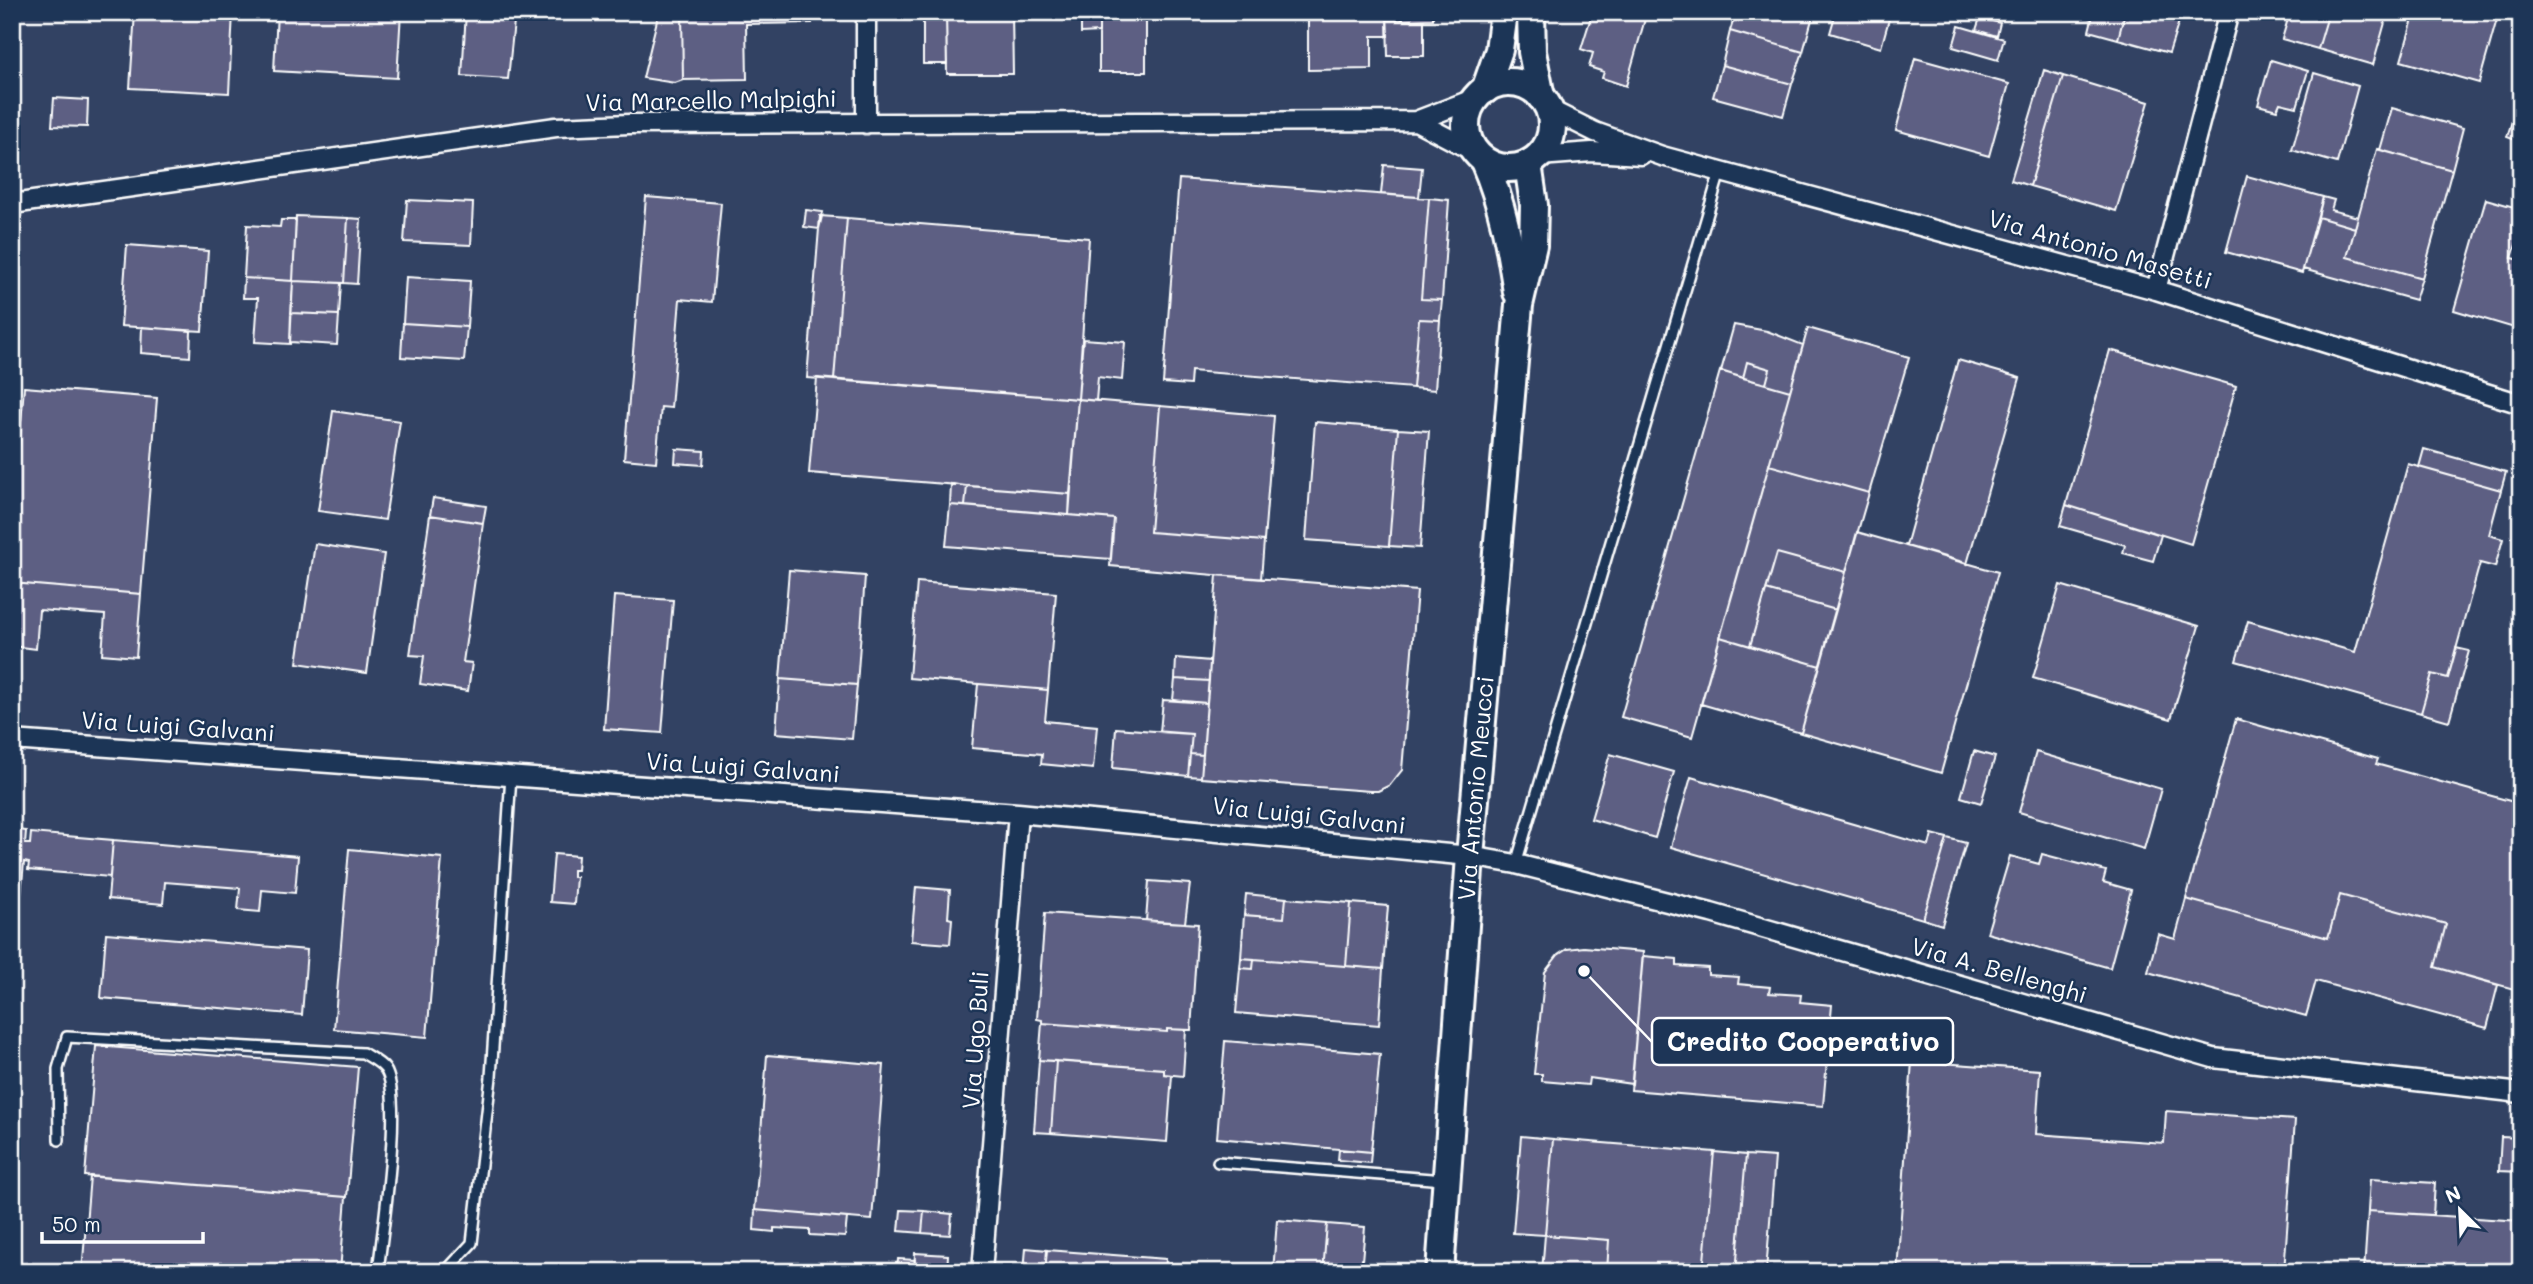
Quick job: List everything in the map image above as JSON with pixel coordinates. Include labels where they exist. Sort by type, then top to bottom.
[{"type":"street","points":[[866,12],[866,124]]},
{"type":"street","points":[[1504,12],[1499,50],[1480,94],[1469,109],[1466,122],[1467,135],[1480,157],[1503,168],[1516,168],[1533,160],[1546,146],[1551,134],[1552,121],[1532,52],[1531,12]]},
{"type":"street","points":[[2156,289],[2229,12]]},
{"type":"street","points":[[1480,94],[1508,83],[1520,84],[1545,103]]},
{"type":"street","name":"Via Marcello Malpighi","points":[[12,204],[556,127],[629,124],[1416,121],[1480,94]]},
{"type":"street","name":"Via Antonio Masetti","points":[[1545,103],[1595,132],[1662,156],[2156,289],[2521,404]]},
{"type":"street","name":"Via Marcello Malpighi","points":[[1416,121],[1480,157]]},
{"type":"street","name":"Via Antonio Masetti","points":[[1533,160],[1592,152],[1662,156]]},
{"type":"street","name":"Via Antonio Meucci","points":[[1480,157],[1499,196],[1510,243],[1518,304]]},
{"type":"street","name":"Via Antonio Meucci","points":[[1440,1272],[1470,856],[1518,304],[1533,245],[1533,160]]},
{"type":"street","name":"Via Luigi Galvani","points":[[12,740],[1018,813],[1470,856]]},
{"type":"street","name":"Via Ugo Buli","points":[[982,1272],[1018,813]]},
{"type":"street","name":"Via A. Bellenghi","points":[[1470,856],[1516,864],[1711,913],[2213,1058],[2521,1093]]},
{"type":"lane","points":[[1516,864],[1720,172]]},
{"type":"lane","points":[[445,1272],[472,1243],[491,1077],[511,776]]},
{"type":"lane","points":[[59,1140],[58,1069],[67,1037],[363,1053],[384,1068],[393,1090],[394,1116],[377,1272]]},
{"type":"lane","points":[[1218,1162],[1446,1180]]},
{"type":"shaded area","points":[[12,12],[2521,12],[2521,1272],[12,1272]]},
{"type":"building","points":[[135,12],[233,12],[229,93],[130,88]]},
{"type":"building","points":[[277,12],[401,12],[397,78],[274,71]]},
{"type":"building","points":[[466,12],[515,12],[508,79],[462,76]]},
{"type":"building","points":[[515,12],[550,12],[550,19],[515,16]]},
{"type":"building","points":[[659,12],[682,12],[683,80],[675,83],[643,78]]},
{"type":"building","points":[[682,12],[811,12],[812,23],[746,24],[747,79],[683,80]]},
{"type":"building","points":[[923,12],[946,12],[947,64],[923,64]]},
{"type":"building","points":[[946,12],[1012,12],[1013,74],[947,74]]},
{"type":"building","points":[[1081,12],[1099,12],[1099,32],[1081,33]]},
{"type":"building","points":[[1099,12],[1146,12],[1146,72],[1099,72]]},
{"type":"building","points":[[1175,12],[1242,12],[1242,18],[1175,18]]},
{"type":"building","points":[[1308,12],[1387,13],[1388,36],[1372,36],[1372,69],[1308,70]]},
{"type":"building","points":[[1403,12],[1433,12],[1433,19],[1402,20]]},
{"type":"building","points":[[1578,12],[1647,12],[1626,86],[1602,78],[1604,72],[1589,67],[1593,53],[1581,49],[1591,17]]},
{"type":"building","points":[[1736,12],[1814,12],[1803,52],[1730,31]]},
{"type":"building","points":[[1836,12],[1891,12],[1881,48],[1830,33]]},
{"type":"building","points":[[2066,12],[2125,12],[2118,39],[2089,31],[2092,19]]},
{"type":"building","points":[[2125,12],[2182,12],[2169,53],[2118,39]]},
{"type":"building","points":[[2290,12],[2329,12],[2318,49],[2282,39]]},
{"type":"building","points":[[2329,12],[2359,12],[2386,19],[2373,65],[2318,49]]},
{"type":"building","points":[[2415,12],[2499,12],[2479,83],[2401,61]]},
{"type":"building","points":[[1980,18],[2000,23],[1997,36],[1976,30]]},
{"type":"building","points":[[1387,20],[1424,20],[1424,56],[1388,56]]},
{"type":"building","points":[[1959,26],[2004,39],[1998,60],[1953,47]]},
{"type":"building","points":[[1730,31],[1803,52],[1792,84],[1722,65]]},
{"type":"building","points":[[1915,58],[2009,84],[1989,156],[1896,130]]},
{"type":"building","points":[[2271,60],[2308,71],[2297,107],[2280,103],[2277,110],[2258,105]]},
{"type":"building","points":[[1722,65],[1792,84],[1783,116],[1713,97]]},
{"type":"building","points":[[2044,70],[2063,76],[2030,186],[2011,180]]},
{"type":"building","points":[[2314,73],[2358,86],[2337,163],[2292,150]]},
{"type":"building","points":[[2063,76],[2149,102],[2116,211],[2030,186]]},
{"type":"building","points":[[2521,93],[2521,142],[2507,137]]},
{"type":"building","points":[[54,98],[88,100],[87,127],[52,126]]},
{"type":"building","points":[[2392,108],[2463,128],[2452,170],[2380,150]]},
{"type":"building","points":[[2377,149],[2452,170],[2422,278],[2347,257]]},
{"type":"building","points":[[1384,165],[1422,168],[1419,197],[1381,194]]},
{"type":"building","points":[[2247,176],[2323,197],[2302,273],[2226,252]]},
{"type":"building","points":[[1179,179],[1429,198],[1421,299],[1442,300],[1440,320],[1419,319],[1413,388],[1191,371],[1190,385],[1163,383]]},
{"type":"building","points":[[646,197],[721,203],[712,302],[680,299],[671,408],[661,407],[656,462],[624,459]]},
{"type":"building","points":[[2323,197],[2334,200],[2331,210],[2358,217],[2355,228],[2318,217]]},
{"type":"building","points":[[1429,198],[1449,200],[1442,300],[1421,299]]},
{"type":"building","points":[[2486,199],[2521,209],[2521,228],[2512,258],[2521,260],[2521,330],[2454,310]]},
{"type":"building","points":[[407,200],[473,203],[471,245],[404,242]]},
{"type":"building","points":[[806,210],[823,212],[819,229],[804,227]]},
{"type":"building","points":[[296,216],[348,218],[344,283],[293,281]]},
{"type":"building","points":[[820,216],[847,218],[834,380],[807,378]]},
{"type":"building","points":[[2318,217],[2355,228],[2347,257],[2422,278],[2415,300],[2303,269]]},
{"type":"building","points":[[348,218],[361,219],[357,284],[344,283]]},
{"type":"building","points":[[847,218],[1089,238],[1078,399],[834,380]]},
{"type":"building","points":[[281,220],[296,220],[293,281],[244,278],[247,225],[280,227]]},
{"type":"building","points":[[127,245],[208,251],[202,331],[121,326]]},
{"type":"building","points":[[406,277],[470,281],[467,327],[403,323]]},
{"type":"building","points":[[244,278],[293,281],[290,344],[255,342],[258,298],[243,298]]},
{"type":"building","points":[[293,281],[341,283],[339,315],[291,313]]},
{"type":"building","points":[[291,313],[339,315],[337,345],[290,342]]},
{"type":"building","points":[[1419,319],[1440,320],[1435,390],[1413,388]]},
{"type":"building","points":[[403,323],[467,327],[464,361],[401,357]]},
{"type":"building","points":[[1734,325],[1767,331],[1803,345],[1790,391],[1766,384],[1770,369],[1747,362],[1743,378],[1721,371]]},
{"type":"building","points":[[142,327],[191,331],[190,357],[141,353]]},
{"type":"building","points":[[1808,328],[1909,357],[1869,493],[1769,465]]},
{"type":"building","points":[[1083,339],[1125,342],[1122,380],[1098,377],[1096,401],[1078,399]]},
{"type":"building","points":[[2110,350],[2236,386],[2191,544],[2066,505]]},
{"type":"building","points":[[1958,360],[2020,378],[1967,564],[1906,546]]},
{"type":"building","points":[[1747,362],[1770,369],[1766,384],[1743,378]]},
{"type":"building","points":[[1720,371],[1790,391],[1692,737],[1621,717]]},
{"type":"building","points":[[817,378],[1078,399],[1070,494],[809,473]]},
{"type":"building","points":[[24,387],[157,398],[141,594],[12,583],[12,531]]},
{"type":"building","points":[[1078,399],[1160,406],[1150,532],[1264,541],[1261,579],[1110,566],[1114,519],[1069,515]]},
{"type":"building","points":[[1160,406],[1274,416],[1264,541],[1150,532]]},
{"type":"building","points":[[333,411],[400,421],[385,520],[318,511]]},
{"type":"building","points":[[1315,422],[1398,429],[1389,546],[1306,540]]},
{"type":"building","points":[[1398,429],[1429,431],[1420,548],[1389,546]]},
{"type":"building","points":[[676,449],[704,451],[703,465],[675,463]]},
{"type":"building","points":[[2424,449],[2506,472],[2501,490],[2419,467]]},
{"type":"building","points":[[2408,464],[2501,490],[2489,535],[2503,539],[2495,567],[2480,563],[2448,678],[2432,674],[2421,713],[2236,661],[2248,621],[2355,652]]},
{"type":"building","points":[[1769,465],[1869,493],[1846,572],[1777,553],[1750,646],[1720,637]]},
{"type":"building","points":[[951,484],[967,486],[965,506],[950,505]]},
{"type":"building","points":[[967,486],[1070,494],[1069,515],[965,506]]},
{"type":"building","points":[[433,498],[486,506],[483,523],[430,515]]},
{"type":"building","points":[[950,505],[1114,519],[1111,559],[946,546]]},
{"type":"building","points":[[2066,505],[2161,535],[2153,561],[2123,553],[2125,545],[2060,526]]},
{"type":"building","points":[[430,515],[483,523],[463,662],[472,663],[468,691],[420,684],[424,656],[410,655]]},
{"type":"building","points":[[1857,532],[1998,572],[1941,773],[1801,733]]},
{"type":"building","points":[[315,544],[384,554],[367,673],[297,663]]},
{"type":"building","points":[[1777,553],[1846,572],[1836,610],[1766,590]]},
{"type":"building","points":[[789,570],[865,576],[857,685],[780,679]]},
{"type":"building","points":[[1217,575],[1417,591],[1402,770],[1390,785],[1378,791],[1370,791],[1201,778]]},
{"type":"building","points":[[917,582],[1056,593],[1048,690],[909,678]]},
{"type":"building","points":[[12,583],[141,594],[136,657],[102,654],[105,615],[39,610],[36,649],[12,646]]},
{"type":"building","points":[[2060,585],[2199,626],[2171,719],[2033,678]]},
{"type":"building","points":[[1766,590],[1836,610],[1820,666],[1750,646]]},
{"type":"building","points":[[614,596],[673,600],[662,733],[604,729]]},
{"type":"building","points":[[1720,637],[1820,666],[1801,733],[1701,704]]},
{"type":"building","points":[[2456,648],[2469,651],[2449,721],[2421,713],[2432,674],[2448,678]]},
{"type":"building","points":[[1176,658],[1210,661],[1209,681],[1175,679]]},
{"type":"building","points":[[780,679],[857,685],[852,739],[776,733]]},
{"type":"building","points":[[1175,679],[1209,681],[1207,703],[1173,700]]},
{"type":"building","points":[[978,684],[1048,690],[1045,721],[1097,726],[1093,769],[1041,764],[1042,754],[972,748]]},
{"type":"building","points":[[1163,700],[1207,703],[1203,755],[1190,754],[1192,734],[1160,732]]},
{"type":"building","points":[[2236,719],[2378,759],[2376,764],[2521,804],[2521,991],[2435,967],[2446,924],[2340,895],[2328,938],[2186,899]]},
{"type":"building","points":[[1116,728],[1192,734],[1188,776],[1113,768]]},
{"type":"building","points":[[1974,751],[1995,757],[1981,803],[1961,797]]},
{"type":"building","points":[[2036,752],[2161,789],[2144,849],[2019,812]]},
{"type":"building","points":[[1190,754],[1203,755],[1201,777],[1188,776]]},
{"type":"building","points":[[1610,754],[1674,772],[1655,838],[1591,819]]},
{"type":"building","points":[[1691,777],[1929,846],[1932,834],[1947,838],[1923,919],[1671,847]]},
{"type":"building","points":[[12,829],[26,831],[25,844],[30,844],[31,833],[113,840],[110,877],[28,870],[29,863],[24,862],[15,959],[12,959]]},
{"type":"building","points":[[1947,838],[1966,843],[1942,925],[1923,919]]},
{"type":"building","points":[[113,840],[298,856],[295,893],[262,890],[260,912],[238,910],[240,888],[165,882],[163,904],[108,899]]},
{"type":"building","points":[[349,849],[442,858],[427,1037],[334,1029]]},
{"type":"building","points":[[554,854],[578,856],[577,870],[573,870],[573,877],[576,877],[574,904],[550,902]]},
{"type":"building","points":[[2042,854],[2106,871],[2103,882],[2131,890],[2110,968],[1987,933],[2010,856],[2039,864]]},
{"type":"building","points":[[1149,881],[1190,884],[1185,923],[1146,921]]},
{"type":"building","points":[[916,887],[950,890],[950,944],[911,941]]},
{"type":"building","points":[[1246,894],[1286,898],[1284,918],[1244,915]]},
{"type":"building","points":[[2340,895],[2446,924],[2435,967],[2498,985],[2487,1028],[2316,981],[2306,1016],[2148,972],[2158,934],[2175,939],[2186,899],[2328,938]]},
{"type":"building","points":[[1286,898],[1351,903],[1346,966],[1241,958],[1244,915],[1284,918]]},
{"type":"building","points":[[1351,903],[1388,906],[1383,969],[1346,966]]},
{"type":"building","points":[[1045,913],[1198,924],[1191,1030],[1167,1029],[1167,1032],[1042,1023],[1042,1020],[1037,1019]]},
{"type":"building","points":[[106,933],[307,950],[302,1015],[101,998]]},
{"type":"building","points":[[1584,947],[1643,952],[1632,1084],[1589,1078],[1588,1085],[1542,1081],[1542,1074],[1534,1074],[1545,972],[1558,955],[1567,949]]},
{"type":"building","points":[[1643,956],[1677,959],[1677,966],[1708,968],[1708,975],[1739,977],[1738,984],[1770,987],[1769,993],[1801,995],[1800,1002],[1832,1005],[1823,1106],[1631,1090]]},
{"type":"building","points":[[1241,958],[1254,959],[1253,969],[1240,968]]},
{"type":"building","points":[[1254,959],[1383,969],[1379,1025],[1236,1013],[1240,968],[1253,969]]},
{"type":"building","points":[[1042,1023],[1167,1032],[1167,1029],[1186,1030],[1183,1076],[1164,1074],[1164,1069],[1039,1060]]},
{"type":"building","points":[[1225,1041],[1380,1054],[1371,1152],[1217,1138]]},
{"type":"building","points":[[96,1046],[358,1067],[347,1197],[85,1176]]},
{"type":"building","points":[[767,1055],[884,1065],[872,1220],[755,1210]]},
{"type":"building","points":[[1039,1060],[1056,1061],[1051,1133],[1034,1132]]},
{"type":"building","points":[[1056,1061],[1164,1069],[1164,1074],[1172,1075],[1167,1142],[1051,1133]]},
{"type":"building","points":[[1912,1061],[2040,1070],[2036,1134],[2164,1143],[2166,1111],[2295,1120],[2284,1272],[1897,1272]]},
{"type":"building","points":[[1521,1136],[1553,1139],[1545,1235],[1513,1233]]},
{"type":"building","points":[[2501,1137],[2521,1138],[2521,1172],[2499,1171]]},
{"type":"building","points":[[1553,1139],[1714,1152],[1703,1272],[1607,1272],[1609,1240],[1545,1235]]},
{"type":"building","points":[[1339,1149],[1371,1152],[1370,1163],[1338,1160]]},
{"type":"building","points":[[1714,1152],[1746,1155],[1736,1272],[1703,1272]]},
{"type":"building","points":[[1746,1155],[1775,1157],[1766,1272],[1736,1272]]},
{"type":"building","points":[[90,1176],[346,1197],[340,1272],[82,1272]]},
{"type":"building","points":[[2370,1179],[2435,1183],[2433,1215],[2368,1211]]},
{"type":"building","points":[[755,1210],[847,1218],[845,1237],[810,1235],[810,1230],[754,1230]]},
{"type":"building","points":[[901,1210],[924,1211],[922,1233],[899,1231]]},
{"type":"building","points":[[924,1211],[952,1214],[950,1235],[922,1233]]},
{"type":"building","points":[[2368,1211],[2521,1221],[2521,1272],[2364,1272]]},
{"type":"building","points":[[1277,1220],[1327,1224],[1323,1272],[1273,1272]]},
{"type":"building","points":[[1327,1224],[1365,1227],[1361,1272],[1323,1272]]},
{"type":"building","points":[[1545,1235],[1609,1240],[1607,1272],[1542,1272]]},
{"type":"building","points":[[1026,1248],[1047,1250],[1045,1272],[1024,1272]]},
{"type":"building","points":[[1047,1250],[1166,1259],[1165,1272],[1045,1272]]},
{"type":"building","points":[[915,1253],[948,1255],[947,1272],[914,1272]]},
{"type":"building","points":[[898,1259],[915,1260],[914,1272],[897,1272]]},
{"type":"place","name":"Credito Cooperativo","points":[[1584,971]]}]
